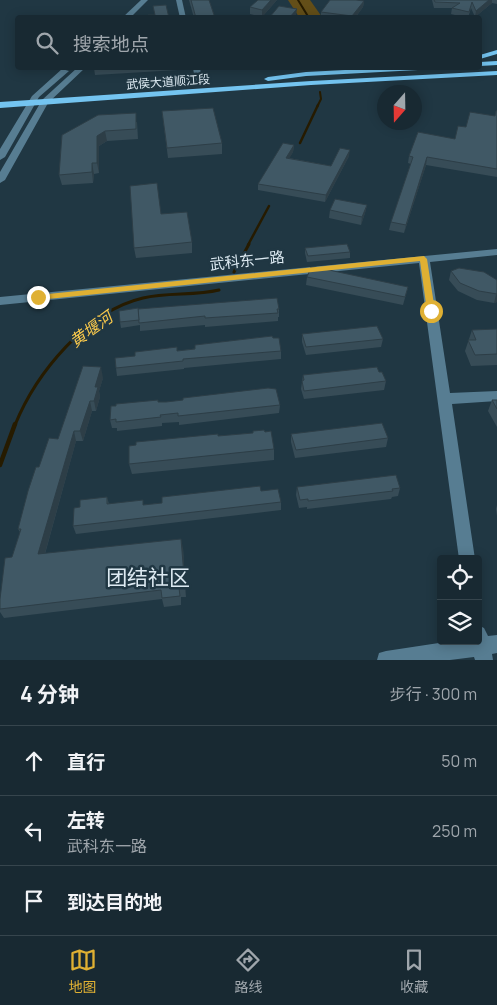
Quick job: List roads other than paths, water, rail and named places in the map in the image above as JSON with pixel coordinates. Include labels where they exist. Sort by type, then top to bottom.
[{"type":"main road","points":[[482,56],[497,52]]},
{"type":"main road","points":[[482,64],[497,63]]},
{"type":"main road","points":[[482,69],[497,68]]},
{"type":"main road","points":[[423,72],[460,70]]},
{"type":"main road","points":[[423,72],[497,72]]},
{"type":"main road","name":"武侯大道顺江段","points":[[0,98],[34,99],[200,85],[423,72]]},
{"type":"main road","name":"武侯大道顺江段","points":[[48,98],[282,86],[423,72]]},
{"type":"main road","points":[[282,86],[313,88],[497,79]]},
{"type":"main road","name":"武侯大道顺江段","points":[[0,105],[34,99]]},
{"type":"street","points":[[128,15],[145,0]]},
{"type":"street","points":[[139,15],[155,0]]},
{"type":"street","points":[[179,0],[183,15]]},
{"type":"street","points":[[0,157],[34,99],[66,70]]},
{"type":"street","points":[[0,180],[48,98],[79,70]]},
{"type":"street","points":[[196,70],[200,85]]},
{"type":"street","name":"武科东一路","points":[[0,301],[497,252]]},
{"type":"street","points":[[424,259],[466,555]]},
{"type":"street","points":[[444,399],[497,396]]},
{"type":"street","points":[[386,660],[485,646]]},
{"type":"waterway","name":"黄堰河","points":[[298,0],[307,15]]},
{"type":"waterway","name":"黄堰河","points":[[318,105],[321,99],[320,92]]},
{"type":"waterway","name":"黄堰河","points":[[300,143],[318,105]]},
{"type":"waterway","name":"黄堰河","points":[[248,245],[269,206]]},
{"type":"waterway","name":"黄堰河","points":[[234,272],[249,244]]},
{"type":"waterway","name":"黄堰河","points":[[15,425],[24,405],[50,365],[83,330],[102,316],[122,305],[143,298],[219,290]]},
{"type":"waterway","name":"黄堰河","points":[[0,465],[15,424]]},
{"type":"district","name":"团结社区","points":[[148,578]]}]
